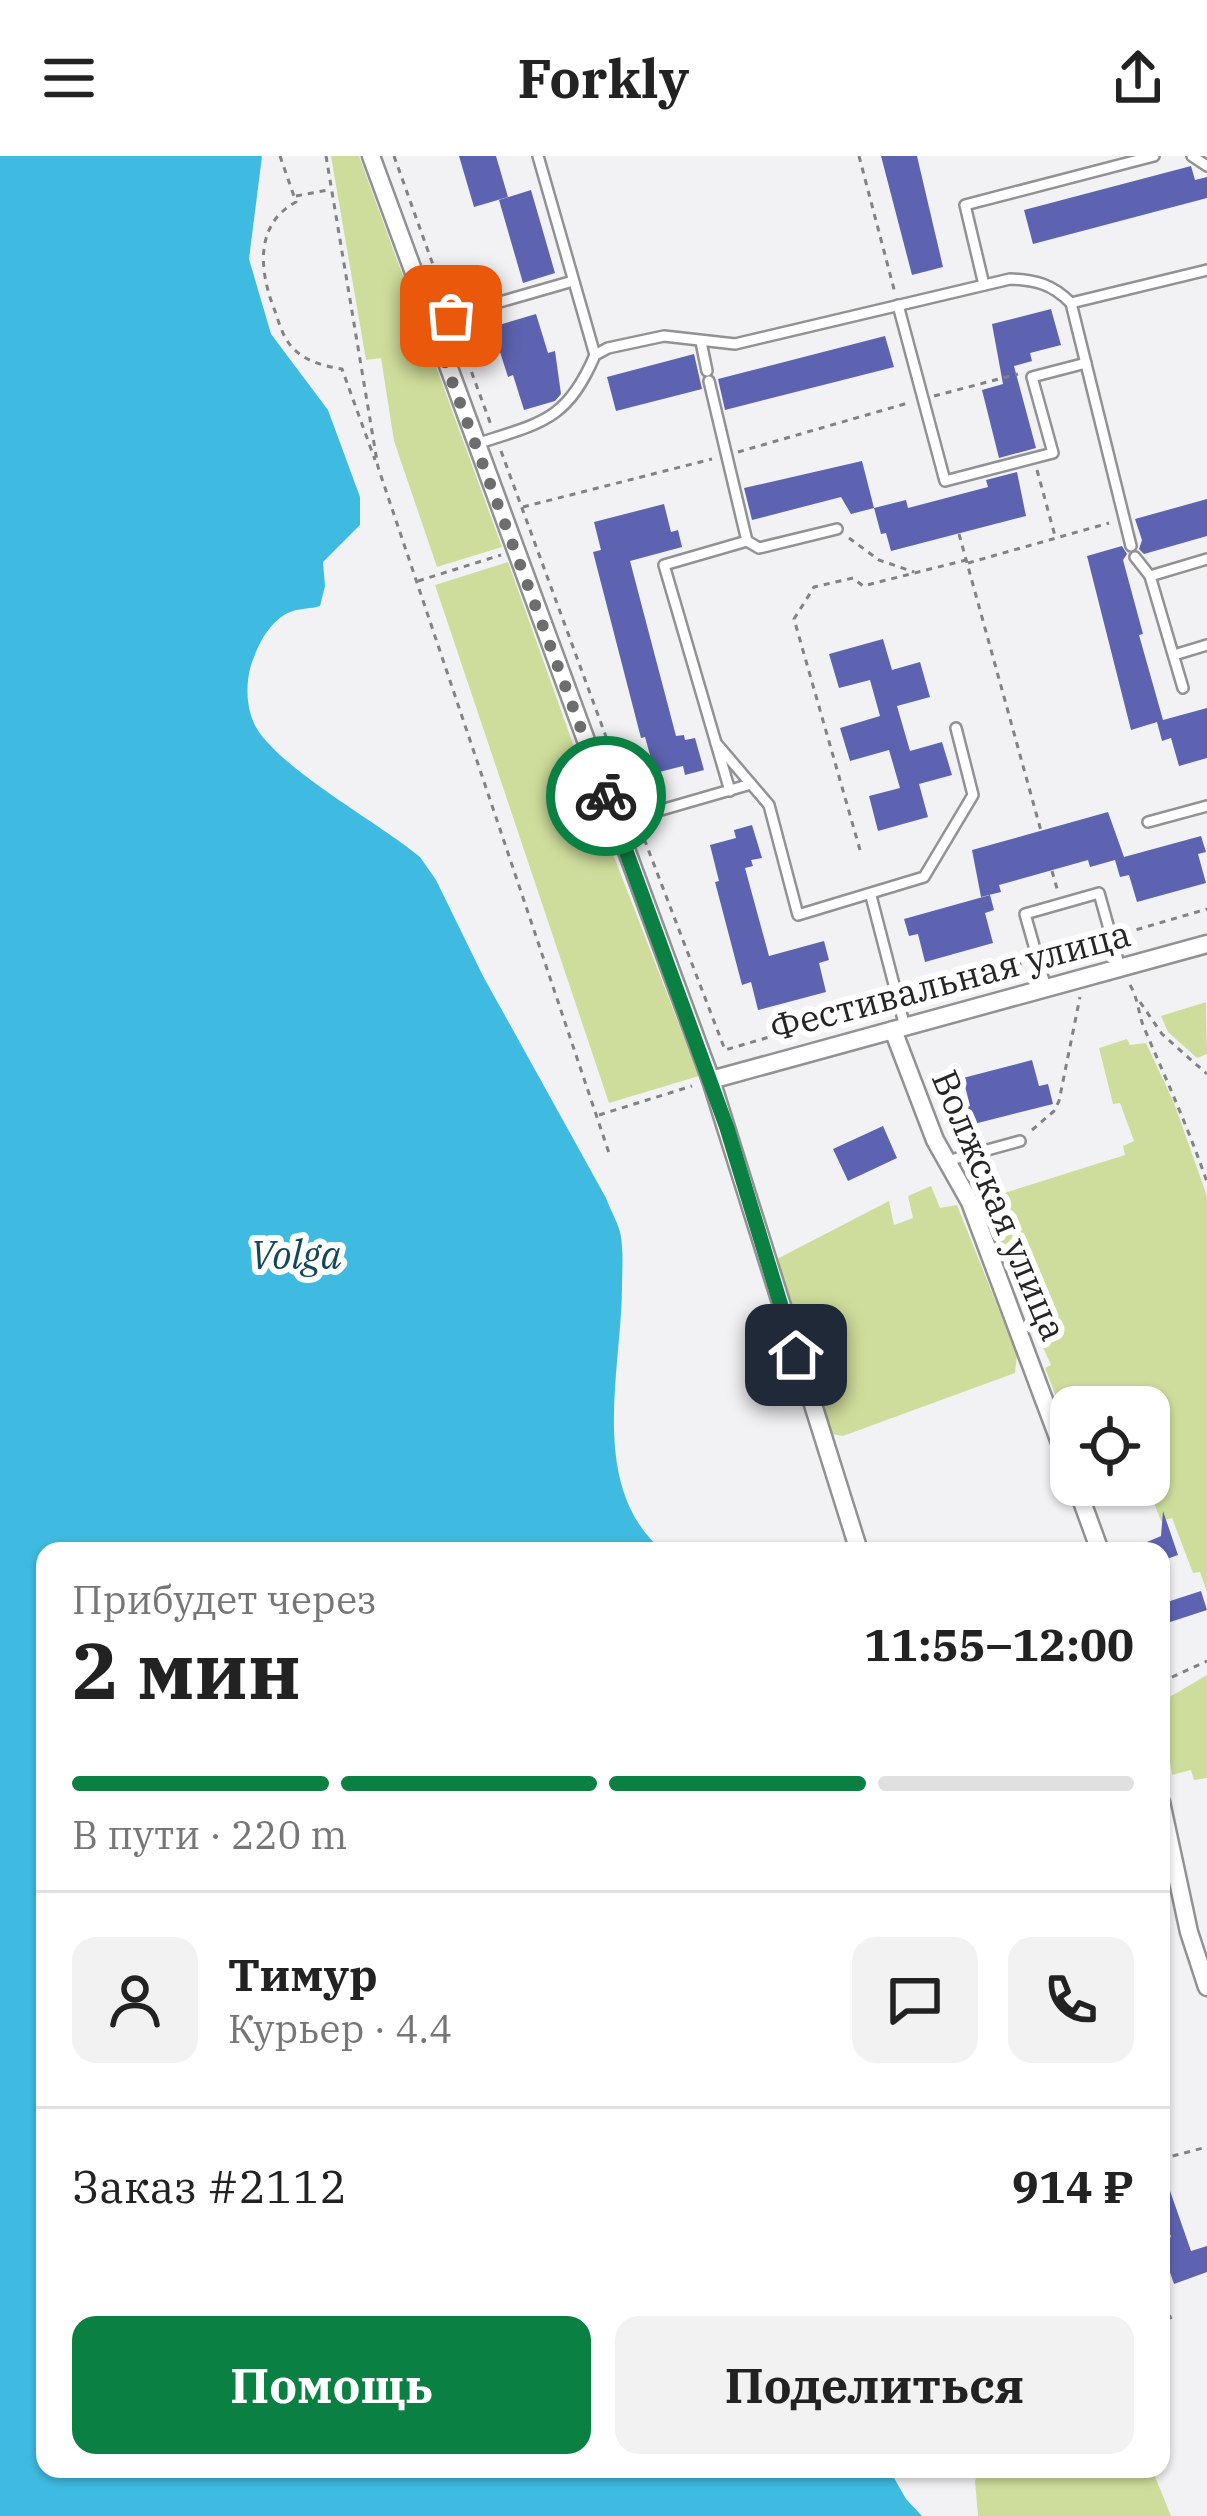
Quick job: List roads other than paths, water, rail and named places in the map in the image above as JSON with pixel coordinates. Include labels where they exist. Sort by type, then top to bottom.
[{"type":"street","points":[[370,156],[711,1080],[856,1542]]},
{"type":"street","name":"Фестивальная улица","points":[[711,1080],[1207,944]]},
{"type":"street","name":"Волжская улица","points":[[899,1028],[1050,1416]]},
{"type":"street","points":[[1084,1506],[1097,1542]]},
{"type":"street","points":[[1170,1844],[1189,1932],[1207,1987]]},
{"type":"lane","points":[[538,156],[595,356]]},
{"type":"lane","points":[[984,285],[965,205],[1154,156]]},
{"type":"lane","points":[[1192,156],[1207,166]]},
{"type":"lane","points":[[1071,303],[1207,270]]},
{"type":"lane","points":[[476,444],[567,406],[595,356],[608,348],[664,337],[735,344],[984,285],[1036,280],[1071,303],[1133,551],[1150,575],[1183,688]]},
{"type":"lane","points":[[430,322],[573,281]]},
{"type":"lane","points":[[898,305],[945,481],[1053,453],[1032,377],[1086,363]]},
{"type":"lane","points":[[701,343],[747,541],[759,548],[837,529]]},
{"type":"lane","points":[[730,790],[664,565],[747,541]]},
{"type":"lane","points":[[1150,575],[1207,559]]},
{"type":"lane","points":[[1174,655],[1207,645]]},
{"type":"lane","points":[[716,743],[770,806],[798,916],[924,877],[974,795],[956,728]]},
{"type":"lane","points":[[616,823],[752,784]]},
{"type":"lane","points":[[1148,822],[1207,806]]},
{"type":"lane","points":[[1046,988],[1024,914],[1099,893],[1120,968]]},
{"type":"lane","points":[[871,896],[899,1028]]},
{"type":"lane","points":[[947,1161],[1020,1141]]},
{"type":"water","name":"Volga","points":[[0,156],[262,156],[249,259],[271,334],[328,410],[360,497],[360,525],[323,562],[325,586],[320,606],[285,615],[260,643],[248,677],[252,718],[259,732],[291,764],[420,857],[606,1198],[620,1232],[622,1253],[614,1428],[617,1463],[625,1495],[655,1542],[36,1542],[36,2478],[894,2478],[922,2516],[0,2516]]}]
